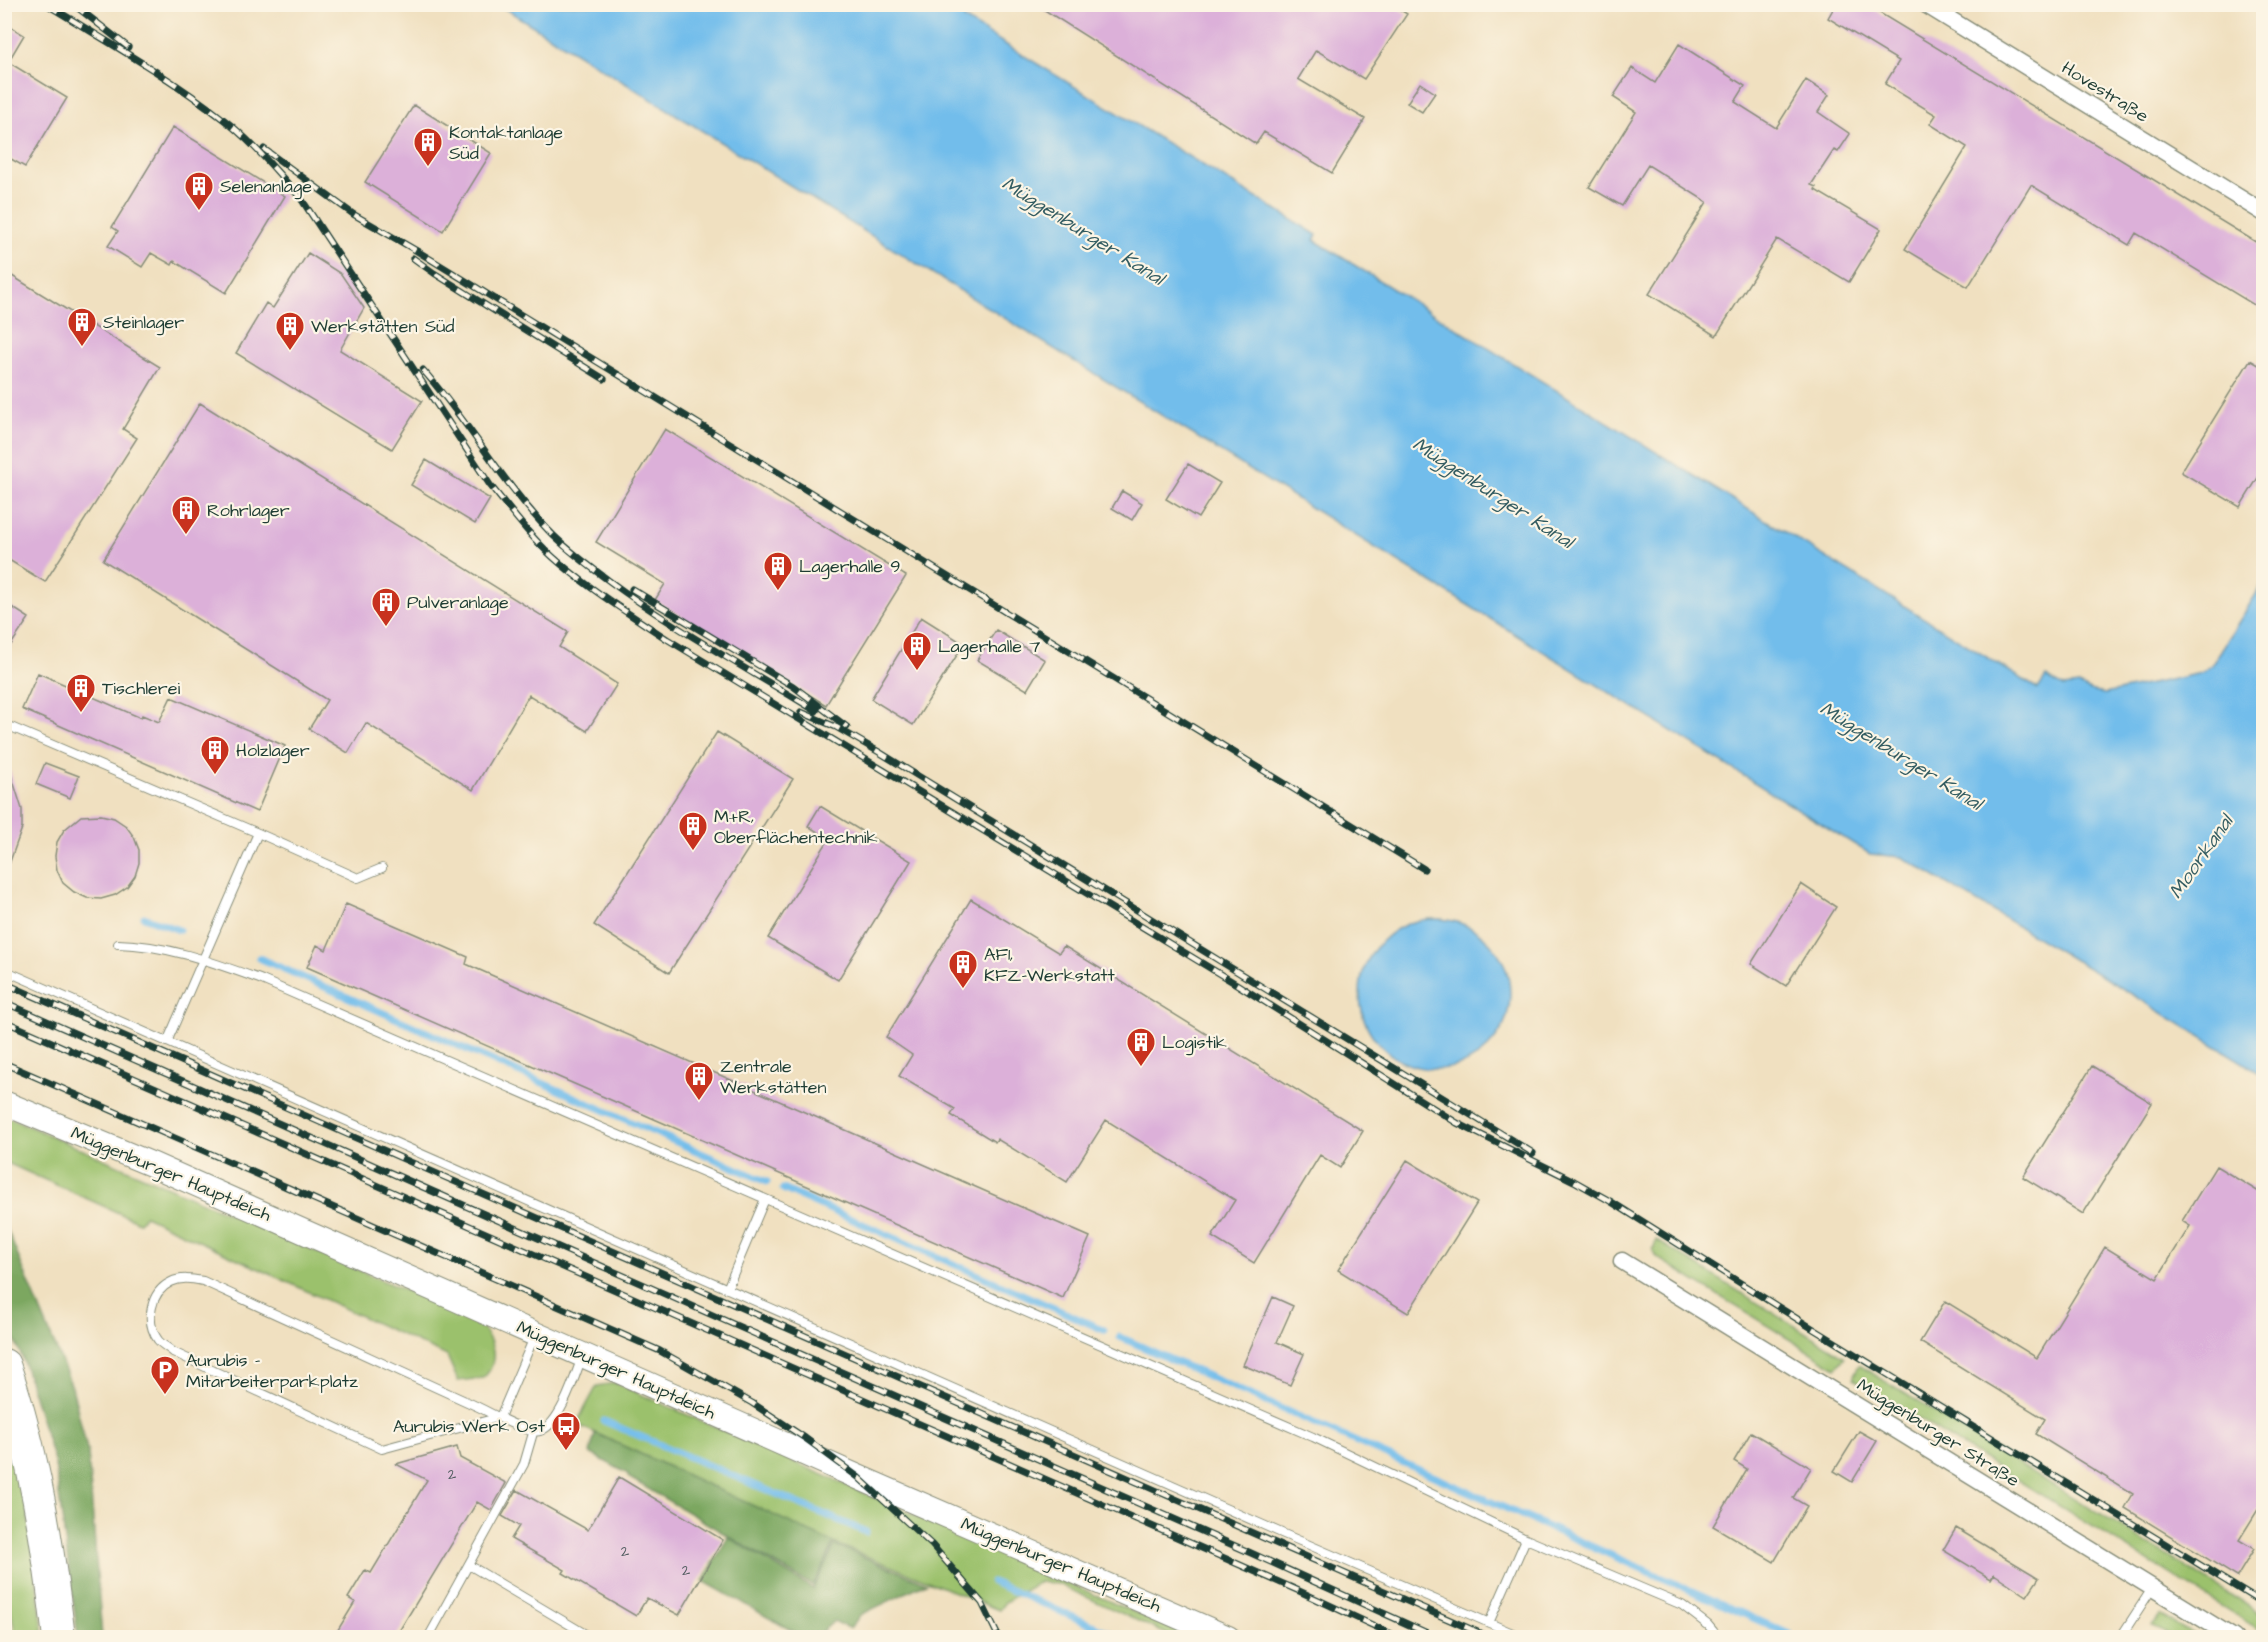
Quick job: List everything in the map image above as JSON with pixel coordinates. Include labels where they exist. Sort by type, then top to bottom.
[{"type":"highway","points":[[4,1365],[21,1414],[44,1524],[59,1638]]},
{"type":"street","name":"Hovestraße","points":[[1925,4],[2264,213]]},
{"type":"street","name":"Müggenburger Hauptdeich","points":[[4,1103],[151,1164],[1228,1638]]},
{"type":"street","name":"Müggenburger Straße","points":[[1622,1261],[2234,1638]]},
{"type":"lane","points":[[4,724],[358,878],[382,868]]},
{"type":"lane","points":[[167,1042],[258,833]]},
{"type":"lane","points":[[118,944],[143,944],[203,959],[262,980],[1313,1437],[1526,1539],[1682,1605],[1708,1625],[1719,1638]]},
{"type":"lane","points":[[4,970],[1524,1638]]},
{"type":"lane","points":[[727,1289],[765,1199]]},
{"type":"lane","points":[[500,1417],[382,1449],[173,1352],[158,1340],[151,1322],[151,1307],[158,1292],[170,1282],[186,1278],[203,1281],[533,1432],[543,1431],[553,1422],[583,1356]]},
{"type":"lane","points":[[500,1417],[535,1334]]},
{"type":"lane","points":[[428,1638],[524,1464],[533,1432]]},
{"type":"lane","points":[[1489,1623],[1526,1539]]},
{"type":"lane","points":[[470,1565],[592,1638]]},
{"type":"lane","points":[[2120,1638],[2153,1587]]},
{"type":"green space","points":[[5,1116],[475,1321],[486,1333],[493,1348],[489,1371],[483,1378],[458,1381],[447,1356],[145,1216],[139,1222],[5,1162]]},
{"type":"green space","points":[[4,1222],[72,1387],[88,1453],[102,1637],[78,1637],[55,1465],[23,1360],[5,1316]]},
{"type":"green space","points":[[1656,1240],[1845,1357],[1836,1368],[1656,1257],[1653,1251]]},
{"type":"green space","points":[[1859,1365],[2263,1615],[2263,1632],[1854,1379]]},
{"type":"green space","points":[[615,1383],[1190,1637],[1173,1637],[1058,1584],[1039,1582],[1005,1602],[999,1610],[834,1543],[580,1426],[579,1419],[597,1386]]},
{"type":"green space","points":[[4,1402],[21,1466],[44,1637],[16,1637],[5,1581]]},
{"type":"green space","points":[[595,1433],[834,1543],[813,1586],[590,1453]]},
{"type":"green space","points":[[728,1537],[813,1589],[835,1545],[926,1583],[860,1615],[850,1629],[834,1621],[816,1637],[803,1637],[703,1581]]},
{"type":"green space","points":[[2161,1616],[2198,1637],[2171,1637],[2152,1625]]},
{"type":"water","points":[[499,5],[951,5],[967,14],[964,19],[1317,235],[1314,240],[2038,689],[2046,677],[2064,687],[2079,685],[2093,692],[2105,694],[2201,673],[2212,665],[2263,583],[2263,1075],[1902,857],[1870,854]]},
{"type":"water","points":[[1435,919],[1464,925],[1488,941],[1504,965],[1510,994],[1504,1023],[1488,1047],[1464,1063],[1435,1069],[1406,1063],[1382,1047],[1366,1023],[1360,994],[1366,965],[1382,941],[1406,925]]},
{"type":"building","points":[[1035,4],[1391,4],[1407,14],[1364,79],[1316,50],[1298,79],[1365,119],[1332,173],[1264,132],[1256,144]]},
{"type":"building","points":[[1836,4],[1865,4],[2264,247],[2264,311],[2136,233],[2129,245],[2031,185],[1968,287],[1905,249],[1967,147],[1930,124],[1936,115],[1885,84],[1899,61],[1828,18]]},
{"type":"building","points":[[4,23],[24,35],[8,62],[67,98],[25,167],[4,155]]},
{"type":"building","points":[[1679,44],[1745,86],[1735,102],[1776,128],[1806,80],[1829,95],[1818,112],[1850,134],[1838,152],[1834,150],[1811,185],[1816,187],[1815,190],[1881,229],[1849,282],[1777,239],[1716,336],[1649,294],[1707,202],[1648,165],[1622,206],[1589,187],[1636,112],[1613,97],[1632,68],[1655,83]]},
{"type":"building","points":[[1420,83],[1435,93],[1422,112],[1407,103]]},
{"type":"building","name":"Kontaktanlage Süd","points":[[414,105],[491,153],[443,231],[365,182]]},
{"type":"building","name":"Selenanlage","points":[[173,127],[285,196],[226,293],[174,261],[172,265],[151,253],[142,267],[108,246],[118,231],[112,227]]},
{"type":"building","name":"Werkstätten Süd","points":[[308,253],[341,274],[364,308],[340,350],[422,401],[392,449],[236,353],[266,303],[273,308]]},
{"type":"building","points":[[4,271],[160,367],[123,429],[137,438],[45,582],[4,557]]},
{"type":"building","points":[[2250,360],[2264,368],[2264,468],[2240,507],[2181,472]]},
{"type":"building","name":"Pulveranlage","points":[[200,403],[568,632],[559,647],[617,684],[587,731],[529,695],[473,790],[366,723],[348,753],[309,729],[327,700],[103,560]]},
{"type":"building","name":"Lagerhalle 9","points":[[665,429],[906,576],[826,705],[655,600],[665,584],[596,542]]},
{"type":"building","points":[[426,460],[490,499],[475,524],[411,485]]},
{"type":"building","points":[[1188,464],[1220,483],[1198,518],[1166,499]]},
{"type":"building","points":[[1122,491],[1142,503],[1132,520],[1112,508]]},
{"type":"building","points":[[4,602],[29,618],[4,655]]},
{"type":"building","name":"Lagerhalle 7","points":[[921,617],[964,644],[913,725],[871,699]]},
{"type":"building","points":[[996,630],[1045,660],[1027,690],[977,660]]},
{"type":"building","points":[[38,673],[141,718],[142,715],[159,722],[171,697],[285,746],[257,812],[22,709]]},
{"type":"building","name":"M+R, Oberflächentechnik","points":[[717,732],[793,779],[669,973],[594,925]]},
{"type":"building","points":[[45,763],[79,776],[70,798],[36,784]]},
{"type":"building","points":[[8,765],[22,809],[22,828],[7,870],[4,870],[4,766]]},
{"type":"building","points":[[820,806],[911,861],[838,980],[768,938],[829,839],[808,826]]},
{"type":"building","points":[[101,815],[114,818],[126,826],[139,850],[139,863],[135,876],[127,887],[115,895],[101,899],[87,898],[74,892],[63,883],[57,870],[55,856],[57,842],[64,830],[81,816]]},
{"type":"building","points":[[1801,884],[1836,907],[1786,986],[1751,964]]},
{"type":"building","points":[[971,899],[1059,953],[1064,946],[1363,1131],[1340,1168],[1320,1155],[1254,1263],[1212,1237],[1235,1200],[1106,1120],[1067,1182],[997,1139],[995,1142],[951,1115],[955,1109],[899,1076],[912,1055],[886,1037]]},
{"type":"building","name":"Zentrale Werkstätten","points":[[346,904],[468,957],[466,964],[1090,1237],[1063,1298],[307,967],[317,945],[326,950]]},
{"type":"building","points":[[2092,1066],[2152,1103],[2083,1214],[2023,1177]]},
{"type":"building","points":[[1407,1160],[1477,1203],[1408,1313],[1338,1270]]},
{"type":"building","points":[[2216,1166],[2264,1195],[2264,1500],[2239,1540],[2254,1549],[2237,1577],[2125,1508],[2133,1494],[2036,1434],[2045,1419],[1920,1342],[1945,1301],[2037,1358],[2105,1247],[2157,1279],[2190,1226],[2182,1221]]},
{"type":"building","points":[[1273,1297],[1293,1306],[1277,1342],[1304,1354],[1290,1385],[1243,1365]]},
{"type":"building","points":[[1859,1431],[1877,1441],[1852,1482],[1834,1471]]},
{"type":"building","points":[[1751,1432],[1811,1468],[1793,1498],[1807,1506],[1774,1562],[1713,1526],[1747,1469],[1734,1461]]},
{"type":"building","points":[[457,1447],[460,1458],[506,1483],[491,1510],[477,1502],[395,1638],[333,1638],[355,1602],[348,1598],[365,1570],[371,1573],[427,1480],[396,1464]]},
{"type":"building","points":[[619,1477],[723,1540],[679,1615],[647,1598],[636,1616],[563,1573],[565,1570],[511,1539],[519,1526],[502,1516],[517,1490],[588,1530]]},
{"type":"building","points":[[1956,1528],[2039,1578],[2027,1596],[1994,1574],[1991,1579],[1943,1550]]},
{"type":"waterway","points":[[144,917],[179,930]]},
{"type":"waterway","points":[[259,958],[767,1182]]},
{"type":"waterway","points":[[783,1189],[1104,1330]]},
{"type":"waterway","points":[[1120,1337],[1789,1634]]},
{"type":"waterway","points":[[604,1421],[866,1532]]},
{"type":"waterway","points":[[992,1582],[1122,1638]]},
{"type":"railway","points":[[46,4],[181,88],[234,128],[263,156],[300,197],[490,485],[542,546],[600,594],[667,639],[1238,985],[1457,1123],[1610,1201],[1807,1325],[2264,1604]]},
{"type":"railway","points":[[73,4],[128,47]]},
{"type":"railway","points":[[264,149],[353,214],[417,251],[1424,869]]},
{"type":"railway","points":[[413,258],[604,379]]},
{"type":"railway","points":[[423,370],[515,492],[549,531],[577,557],[658,615],[816,711]]},
{"type":"railway","points":[[632,589],[793,686],[847,727]]},
{"type":"railway","points":[[801,712],[836,727],[879,752],[1533,1153]]},
{"type":"railway","points":[[4,983],[1491,1638]]},
{"type":"railway","points":[[4,1002],[1251,1553],[1438,1638]]},
{"type":"railway","points":[[4,1021],[1297,1590],[1400,1638]]},
{"type":"railway","points":[[4,1063],[660,1351],[752,1403],[858,1477],[932,1545],[982,1603],[999,1638]]},
{"type":"place","name":"Kontaktanlage Süd","points":[[428,168]]},
{"type":"place","name":"Selenanlage","points":[[199,212]]},
{"type":"place","name":"Steinlager","points":[[82,348]]},
{"type":"place","name":"Werkstätten Süd","points":[[290,352]]},
{"type":"place","name":"Rohrlager","points":[[186,536]]},
{"type":"place","name":"Lagerhalle 9","points":[[778,592]]},
{"type":"place","name":"Pulveranlage","points":[[386,628]]},
{"type":"place","name":"Lagerhalle 7","points":[[917,672]]},
{"type":"place","name":"Tischlerei","points":[[81,714]]},
{"type":"place","name":"Holzlager","points":[[215,776]]},
{"type":"place","name":"M+R, Oberflächentechnik","points":[[693,852]]},
{"type":"place","name":"AF1, KFZ-Werkstatt","points":[[963,990]]},
{"type":"place","name":"Logistik","points":[[1141,1068]]},
{"type":"place","name":"Zentrale Werkstätten","points":[[699,1102]]},
{"type":"place","name":"Aurubis - Mitarbeiterparkplatz","points":[[165,1396]]},
{"type":"place","name":"Aurubis Werk Ost","points":[[566,1452]]},
{"type":"water label","name":"Müggenburger Kanal","points":[[1083,231]]},
{"type":"water label","name":"Müggenburger Kanal","points":[[1493,493]]},
{"type":"water label","name":"Müggenburger Kanal","points":[[1901,756]]},
{"type":"water label","name":"Moorkanal","points":[[2201,857]]}]
